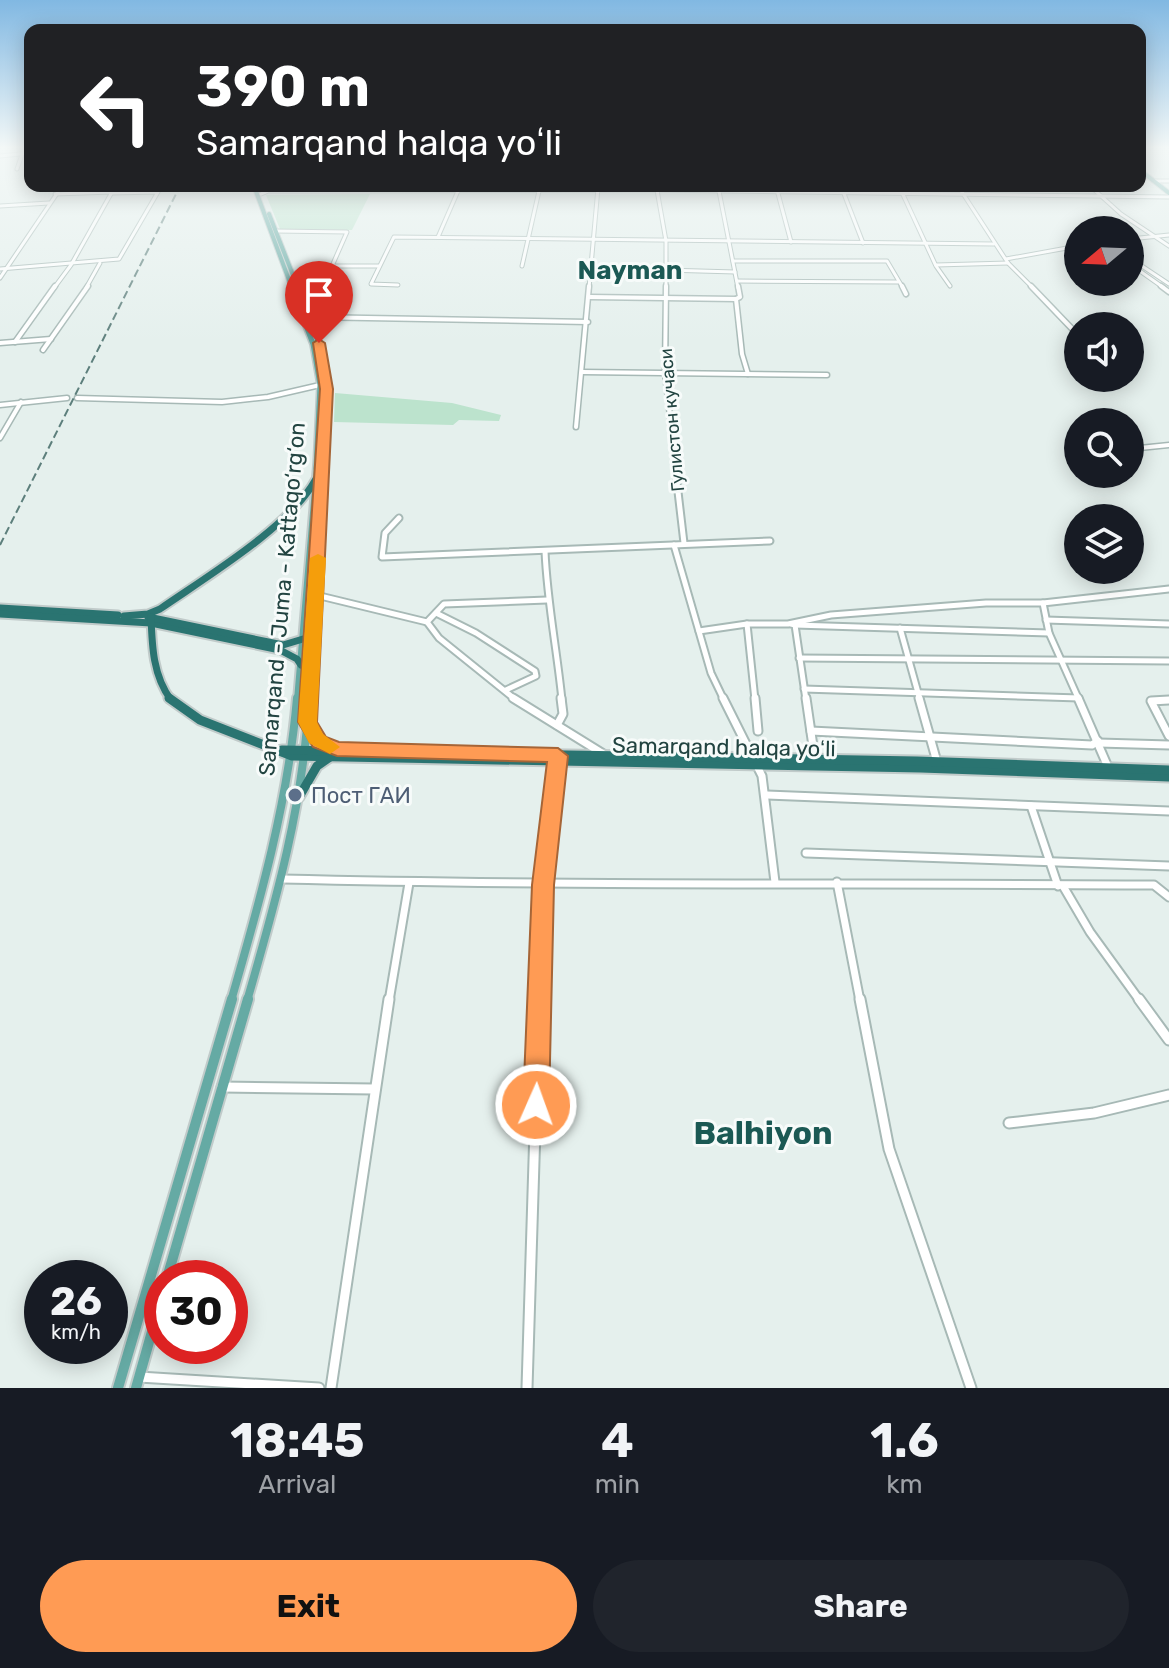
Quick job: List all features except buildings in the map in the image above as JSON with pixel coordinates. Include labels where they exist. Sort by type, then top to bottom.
[{"type":"highway","points":[[124,616],[157,611],[228,561],[303,500],[316,479]]},
{"type":"highway","points":[[0,608],[138,622],[151,620],[280,650],[297,659],[301,665]]},
{"type":"highway","points":[[0,614],[124,616],[283,645],[303,639]]},
{"type":"highway","name":"Samarqand halqa yoʻli","points":[[151,620],[160,683],[174,703],[199,719],[280,750],[293,752],[757,762],[937,762],[1169,770]]},
{"type":"highway","points":[[138,622],[148,626],[152,636]]},
{"type":"highway","points":[[299,797],[317,766],[336,752],[320,742],[308,722]]},
{"type":"highway","name":"Samarqand halqa yoʻli","points":[[558,758],[609,757],[1169,777]]},
{"type":"main road","name":"Samarqand - Juma - Kattaqo‘rg‘on","points":[[118,1388],[270,868],[293,752],[316,479],[320,385],[313,344],[267,214]]},
{"type":"main road","name":"Samarqand - Juma - Kattaqo‘rg‘on","points":[[269,214],[278,242]]},
{"type":"main road","name":"Samarqand - Juma - Kattaqo‘rg‘on","points":[[172,1260],[282,879],[305,753],[326,380],[310,317],[297,293]]},
{"type":"main road","points":[[137,1383],[144,1359]]},
{"type":"street","points":[[0,278],[42,214]]},
{"type":"street","points":[[15,342],[71,265],[99,214]]},
{"type":"street","points":[[0,269],[119,259],[145,214]]},
{"type":"street","points":[[438,237],[448,214]]},
{"type":"street","points":[[522,266],[533,214]]},
{"type":"street","points":[[576,427],[588,322],[595,214]]},
{"type":"street","name":"Гулистон кучаси","points":[[661,214],[666,241],[665,373],[684,543]]},
{"type":"street","points":[[590,297],[740,297],[723,214]]},
{"type":"street","points":[[784,214],[791,242]]},
{"type":"street","points":[[852,214],[863,243]]},
{"type":"street","points":[[913,214],[936,265],[950,286]]},
{"type":"street","points":[[975,214],[1007,261],[1064,320]]},
{"type":"street","points":[[1122,214],[1169,246]]},
{"type":"street","points":[[276,231],[347,232],[332,266],[379,266]]},
{"type":"street","points":[[1144,238],[1169,235]]},
{"type":"street","points":[[398,285],[371,284],[394,237],[994,244]]},
{"type":"street","points":[[879,243],[906,294]]},
{"type":"street","points":[[936,265],[1007,261],[1064,249]]},
{"type":"street","points":[[733,261],[887,261]]},
{"type":"street","points":[[43,350],[88,286],[100,263]]},
{"type":"street","points":[[1144,269],[1168,282]]},
{"type":"street","points":[[665,270],[735,272]]},
{"type":"street","points":[[1144,272],[1169,292]]},
{"type":"street","points":[[737,281],[898,282]]},
{"type":"street","points":[[736,299],[742,354],[748,374]]},
{"type":"street","points":[[310,317],[588,322]]},
{"type":"street","points":[[0,343],[51,339]]},
{"type":"street","points":[[582,372],[827,375]]},
{"type":"street","points":[[77,398],[222,402],[268,397],[320,385]]},
{"type":"street","points":[[0,405],[67,398]]},
{"type":"street","points":[[0,438],[21,402]]},
{"type":"street","points":[[1144,448],[1169,445]]},
{"type":"street","points":[[399,518],[385,533],[382,557],[770,541]]},
{"type":"street","points":[[674,545],[716,685],[757,762],[767,795],[775,882]]},
{"type":"street","points":[[545,551],[547,600],[553,614],[563,714],[557,725]]},
{"type":"street","points":[[791,624],[831,615],[986,603],[1043,603],[1169,589]]},
{"type":"street","points":[[316,595],[427,622],[439,638],[511,697],[609,757]]},
{"type":"street","points":[[427,622],[444,604],[547,600]]},
{"type":"street","points":[[1043,603],[1049,633],[1108,767]]},
{"type":"street","points":[[436,613],[476,633],[535,671],[536,676],[530,681],[506,690]]},
{"type":"street","points":[[1046,620],[1169,624]]},
{"type":"street","points":[[699,631],[747,624],[791,624],[1049,633]]},
{"type":"street","points":[[747,624],[758,731]]},
{"type":"street","points":[[791,624],[815,760]]},
{"type":"street","points":[[900,628],[937,762]]},
{"type":"street","points":[[799,658],[910,663],[1062,659],[1169,661]]},
{"type":"street","points":[[804,689],[1079,698]]},
{"type":"street","points":[[1169,700],[1151,701],[1169,736]]},
{"type":"street","points":[[811,731],[1092,745],[1099,742],[1169,745]]},
{"type":"street","points":[[527,1388],[543,885],[558,758]]},
{"type":"street","points":[[767,795],[1169,811]]},
{"type":"street","points":[[1031,806],[1061,886],[1090,932],[1169,1040]]},
{"type":"street","points":[[806,853],[1169,866]]},
{"type":"street","points":[[282,879],[543,885],[775,882],[1169,885]]},
{"type":"street","points":[[837,882],[889,1149],[971,1388]]},
{"type":"street","points":[[331,1388],[374,1089],[409,883]]},
{"type":"street","points":[[1154,885],[1169,897]]},
{"type":"street","points":[[222,1087],[374,1089]]},
{"type":"street","points":[[1009,1123],[1094,1113],[1169,1095]]},
{"type":"street","points":[[137,1383],[319,1388]]},
{"type":"green space","points":[[274,214],[360,214],[352,230],[280,229]]},
{"type":"green space","points":[[335,393],[452,403],[501,415],[499,421],[459,420],[453,425],[334,422]]},
{"type":"railway","points":[[0,545],[166,214]]},
{"type":"slow traffic","points":[[318,558],[308,722],[313,735],[330,747]]},
{"type":"place","name":"Пост ГАИ","points":[[295,795]]},
{"type":"district","name":"Nayman","points":[[630,270]]},
{"type":"district","name":"Balhiyon","points":[[763,1133]]},
{"type":"route","points":[[319,343],[327,389],[308,722],[313,735],[325,745],[337,749],[558,756],[543,885],[536,1105]]}]
